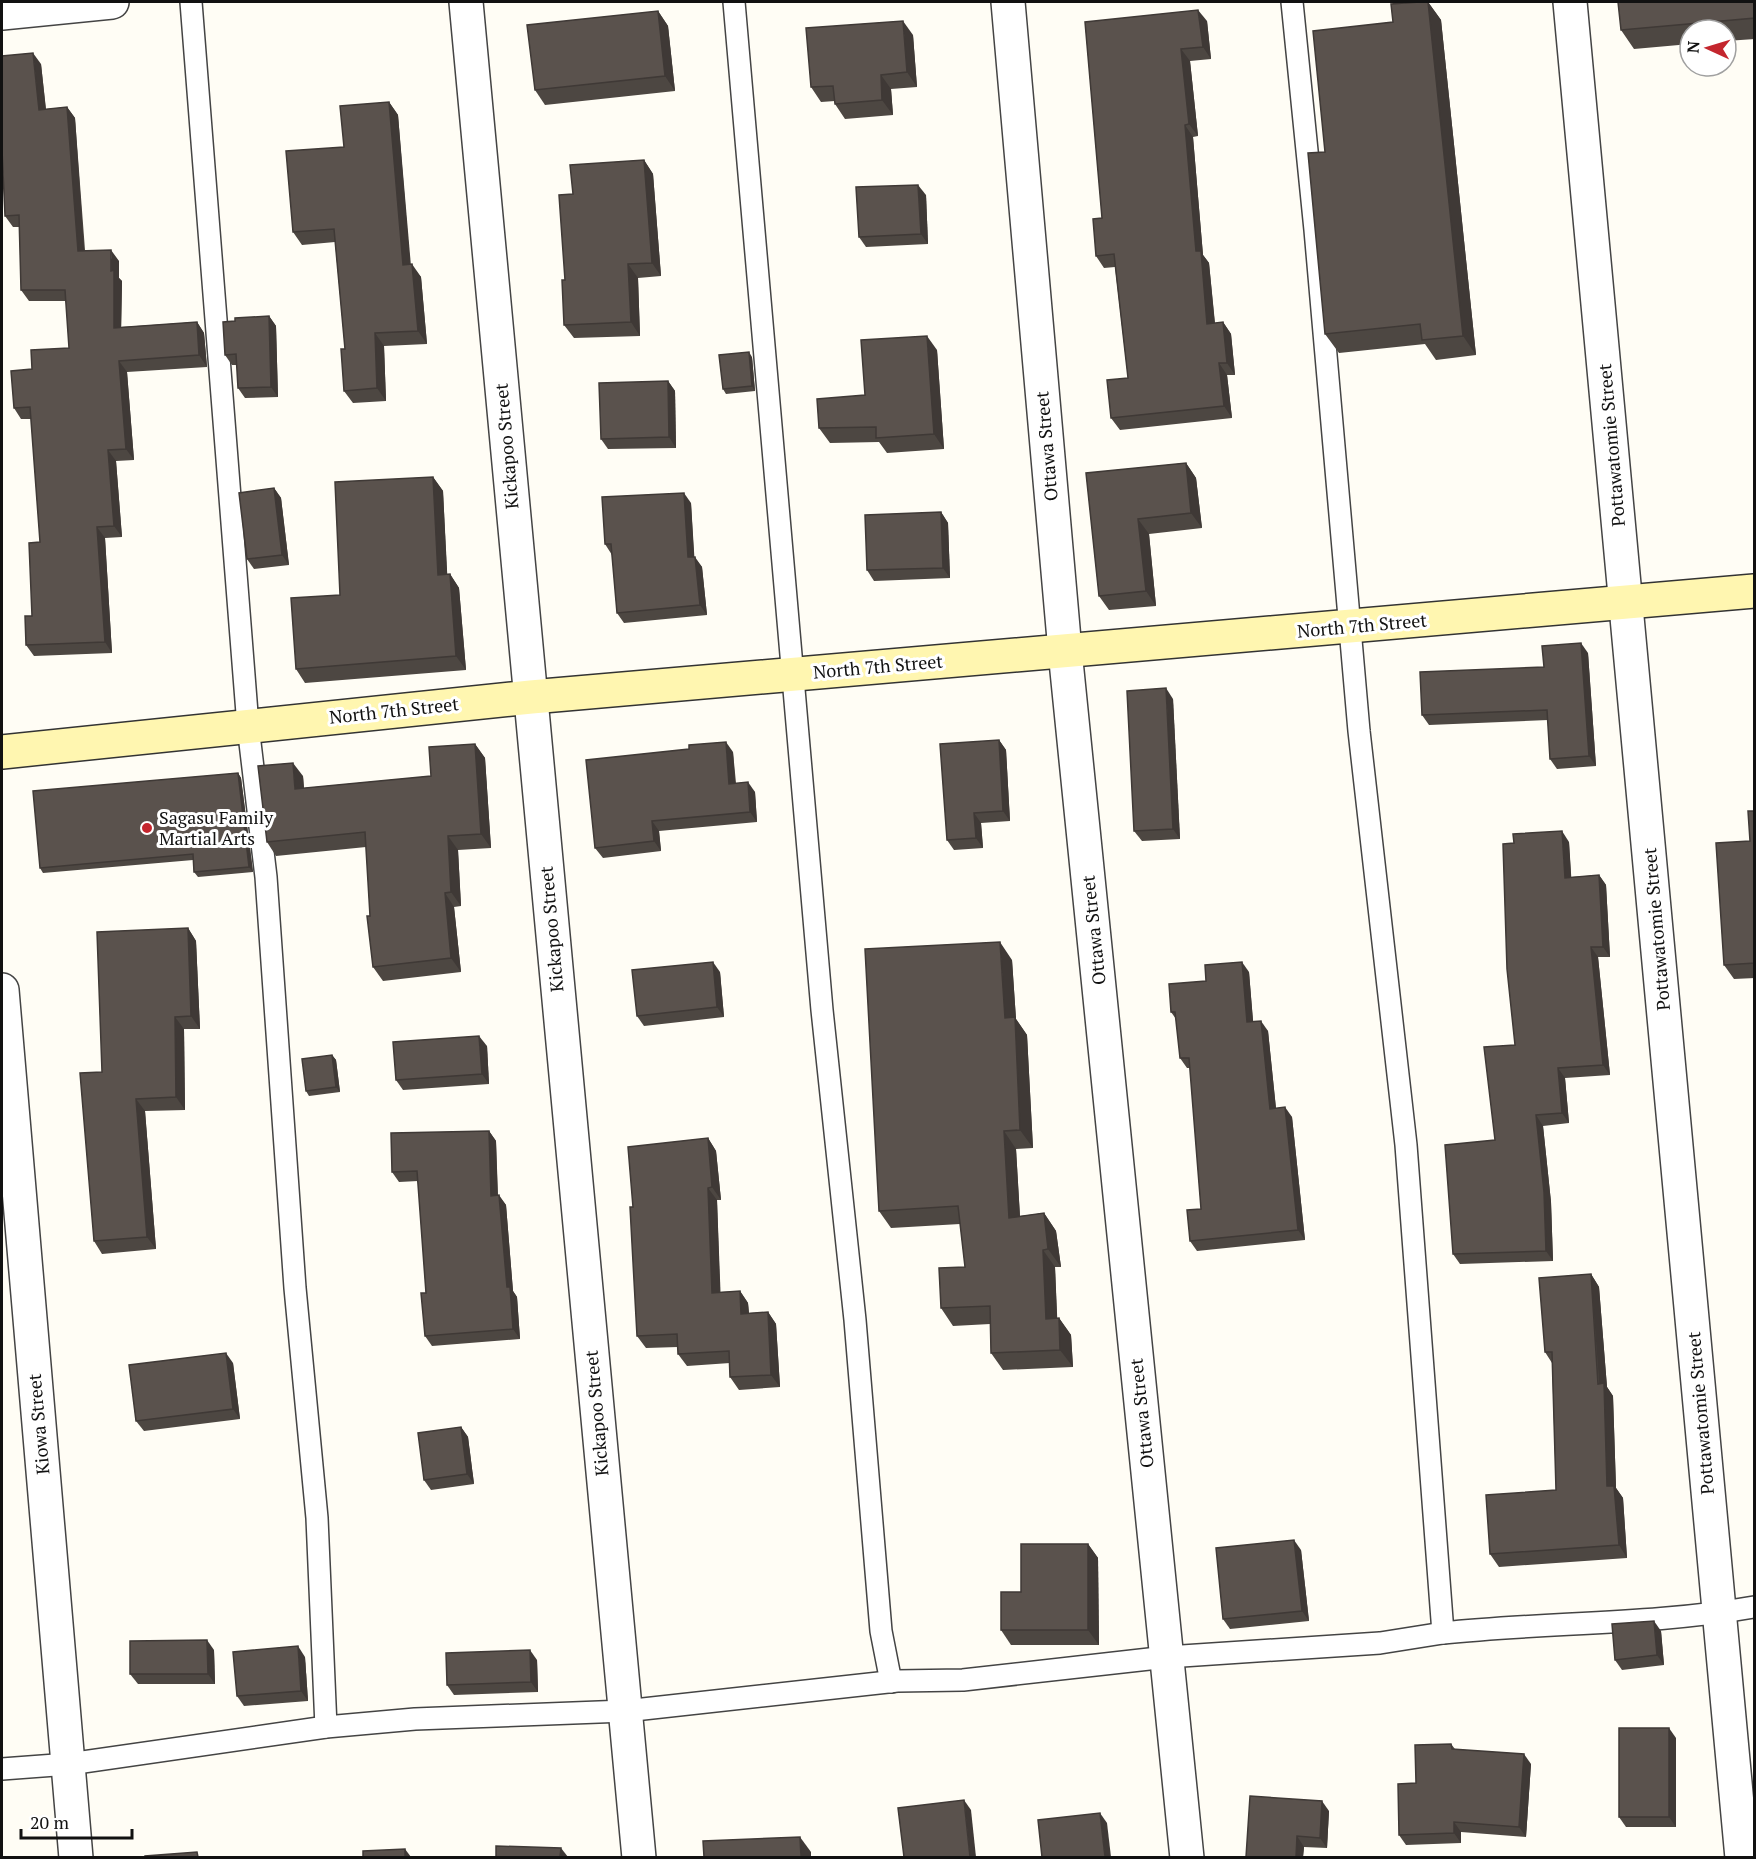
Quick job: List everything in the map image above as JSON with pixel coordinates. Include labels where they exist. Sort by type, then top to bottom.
[{"type":"street","points":[[2,13],[112,2]]},
{"type":"street","name":"Kickapoo Street","points":[[466,2],[639,1857]]},
{"type":"street","name":"Ottawa Street","points":[[1008,2],[1065,651],[1187,1857]]},
{"type":"street","name":"Pottawatomie Street","points":[[1570,2],[1742,1857]]},
{"type":"street","name":"North 7th Street","points":[[2,752],[531,697],[1350,628],[1755,591]]},
{"type":"street","name":"Kiowa Street","points":[[2,990],[76,1857]]},
{"type":"lane","points":[[190,2],[248,726],[266,877],[295,1288],[317,1518],[326,1727]]},
{"type":"lane","points":[[734,2],[822,1010],[855,1320],[881,1631],[891,1682]]},
{"type":"lane","points":[[1293,2],[1359,731],[1406,1146],[1443,1633]]},
{"type":"lane","points":[[2,1769],[69,1764],[326,1727],[415,1719],[625,1710],[891,1682],[963,1680],[1167,1657],[1380,1643],[1443,1633],[1720,1613],[1755,1607]]},
{"type":"building","points":[[1428,2],[1463,336],[1422,340],[1420,324],[1325,334],[1308,153],[1325,152],[1313,31],[1393,22],[1391,4]]},
{"type":"building","points":[[1618,2],[1755,2],[1755,18],[1678,18],[1678,25],[1621,30]]},
{"type":"building","points":[[1198,10],[1203,47],[1181,49],[1189,124],[1185,125],[1196,251],[1201,251],[1207,324],[1223,322],[1227,363],[1219,363],[1224,406],[1111,418],[1107,380],[1128,378],[1114,254],[1096,256],[1093,219],[1102,218],[1085,22]]},
{"type":"building","points":[[658,11],[665,76],[535,90],[527,25]]},
{"type":"building","points":[[903,21],[907,72],[881,75],[882,100],[835,104],[833,86],[811,87],[806,28]]},
{"type":"building","points":[[33,53],[39,110],[67,107],[78,251],[111,250],[111,271],[114,270],[114,328],[197,322],[199,355],[119,361],[126,449],[108,450],[114,526],[97,527],[105,642],[26,645],[25,616],[32,616],[29,543],[40,542],[30,407],[14,408],[11,371],[32,369],[31,350],[69,348],[65,290],[21,290],[19,215],[5,216],[2,56]]},
{"type":"building","points":[[389,102],[403,265],[412,264],[418,331],[375,333],[377,388],[344,391],[341,349],[345,349],[334,229],[293,232],[286,151],[344,147],[340,106]]},
{"type":"building","points":[[644,160],[652,263],[628,264],[631,322],[564,325],[562,280],[565,280],[559,195],[573,194],[570,165]]},
{"type":"building","points":[[918,185],[921,234],[859,237],[856,187]]},
{"type":"building","points":[[269,316],[271,387],[238,388],[236,354],[225,355],[223,322],[235,321],[235,318]]},
{"type":"building","points":[[927,336],[934,434],[876,438],[876,427],[819,428],[817,399],[865,395],[861,340]]},
{"type":"building","points":[[749,352],[752,386],[723,389],[719,355]]},
{"type":"building","points":[[668,381],[669,437],[601,439],[599,383]]},
{"type":"building","points":[[1186,463],[1191,513],[1138,519],[1146,591],[1099,596],[1086,473]]},
{"type":"building","points":[[433,477],[438,575],[450,574],[456,656],[296,669],[291,598],[340,595],[335,482]]},
{"type":"building","points":[[274,488],[282,555],[247,559],[239,493]]},
{"type":"building","points":[[684,493],[688,557],[695,557],[700,605],[617,613],[611,544],[605,544],[602,497]]},
{"type":"building","points":[[941,512],[943,568],[867,570],[865,515]]},
{"type":"building","points":[[1581,643],[1589,756],[1550,759],[1547,710],[1422,715],[1420,672],[1544,667],[1542,646]]},
{"type":"building","points":[[1166,688],[1173,829],[1134,831],[1127,691]]},
{"type":"building","points":[[999,740],[1003,811],[974,813],[976,838],[947,840],[940,744]]},
{"type":"building","points":[[726,742],[729,784],[748,782],[750,812],[652,821],[654,841],[595,848],[586,760],[689,749],[689,745]]},
{"type":"building","points":[[475,744],[481,834],[448,836],[451,892],[445,893],[451,958],[373,967],[367,916],[370,916],[365,832],[267,842],[258,766],[293,763],[295,789],[431,776],[429,747]]},
{"type":"building","name":"Sagasu Family Martial Arts","points":[[238,773],[249,867],[194,872],[193,854],[40,868],[33,791]]},
{"type":"building","points":[[1748,811],[1755,811],[1755,963],[1724,965],[1716,843],[1750,841]]},
{"type":"building","points":[[1562,831],[1565,878],[1599,875],[1603,947],[1591,947],[1603,1065],[1558,1068],[1562,1113],[1536,1115],[1544,1192],[1546,1251],[1453,1254],[1445,1145],[1495,1140],[1484,1047],[1515,1045],[1507,969],[1503,844],[1514,843],[1513,834]]},
{"type":"building","points":[[188,928],[191,1016],[175,1017],[176,1097],[136,1099],[147,1237],[94,1241],[80,1073],[102,1072],[97,932]]},
{"type":"building","points":[[1000,942],[1005,1018],[1015,1017],[1020,1130],[1004,1131],[1009,1218],[1044,1213],[1048,1249],[1043,1250],[1046,1319],[1059,1318],[1060,1350],[991,1353],[990,1306],[941,1308],[939,1268],[965,1267],[958,1206],[879,1211],[865,949]]},
{"type":"building","points":[[713,962],[717,1007],[637,1016],[632,970]]},
{"type":"building","points":[[1242,962],[1247,1022],[1261,1021],[1270,1109],[1285,1107],[1298,1230],[1190,1241],[1187,1210],[1201,1209],[1189,1058],[1180,1058],[1175,1012],[1171,1012],[1169,984],[1206,981],[1205,965]]},
{"type":"building","points":[[479,1036],[482,1074],[396,1080],[393,1042]]},
{"type":"building","points":[[332,1055],[336,1087],[306,1091],[302,1059]]},
{"type":"building","points":[[489,1131],[491,1196],[499,1195],[513,1329],[425,1336],[421,1293],[426,1293],[417,1171],[392,1172],[391,1133]]},
{"type":"building","points":[[708,1138],[712,1187],[708,1188],[712,1293],[740,1291],[741,1314],[768,1312],[771,1375],[730,1377],[729,1351],[678,1354],[677,1334],[637,1336],[630,1207],[633,1207],[628,1147]]},
{"type":"building","points":[[1591,1274],[1598,1384],[1604,1383],[1607,1486],[1614,1486],[1619,1545],[1490,1554],[1486,1495],[1556,1490],[1552,1352],[1545,1352],[1539,1278]]},
{"type":"building","points":[[226,1353],[233,1409],[136,1421],[129,1365]]},
{"type":"building","points":[[461,1427],[467,1474],[424,1480],[418,1433]]},
{"type":"building","points":[[1294,1540],[1302,1611],[1223,1619],[1216,1548]]},
{"type":"building","points":[[1021,1544],[1088,1544],[1088,1630],[1001,1630],[1001,1592],[1021,1592]]},
{"type":"building","points":[[1654,1621],[1657,1655],[1615,1660],[1612,1624]]},
{"type":"building","points":[[207,1640],[208,1674],[130,1674],[130,1641]]},
{"type":"building","points":[[298,1646],[301,1691],[237,1696],[233,1652]]},
{"type":"building","points":[[530,1650],[531,1682],[447,1685],[446,1653]]},
{"type":"building","points":[[1619,1728],[1669,1728],[1669,1817],[1619,1817]]},
{"type":"building","points":[[1451,1744],[1452,1749],[1524,1754],[1519,1827],[1454,1822],[1454,1833],[1399,1835],[1398,1784],[1416,1783],[1415,1745]]},
{"type":"building","points":[[1250,1796],[1322,1801],[1320,1838],[1297,1836],[1296,1857],[1246,1857]]},
{"type":"building","points":[[964,1800],[970,1857],[904,1857],[898,1808]]},
{"type":"building","points":[[1100,1813],[1105,1857],[1042,1857],[1038,1820]]},
{"type":"building","points":[[800,1837],[801,1857],[704,1857],[703,1841]]},
{"type":"building","points":[[496,1846],[561,1848],[560,1857],[496,1857]]},
{"type":"building","points":[[405,1849],[405,1857],[363,1857],[363,1851]]},
{"type":"building","points":[[197,1852],[198,1857],[145,1857],[145,1856]]},
{"type":"place","name":"Sagasu Family Martial Arts","points":[[147,828]]}]
